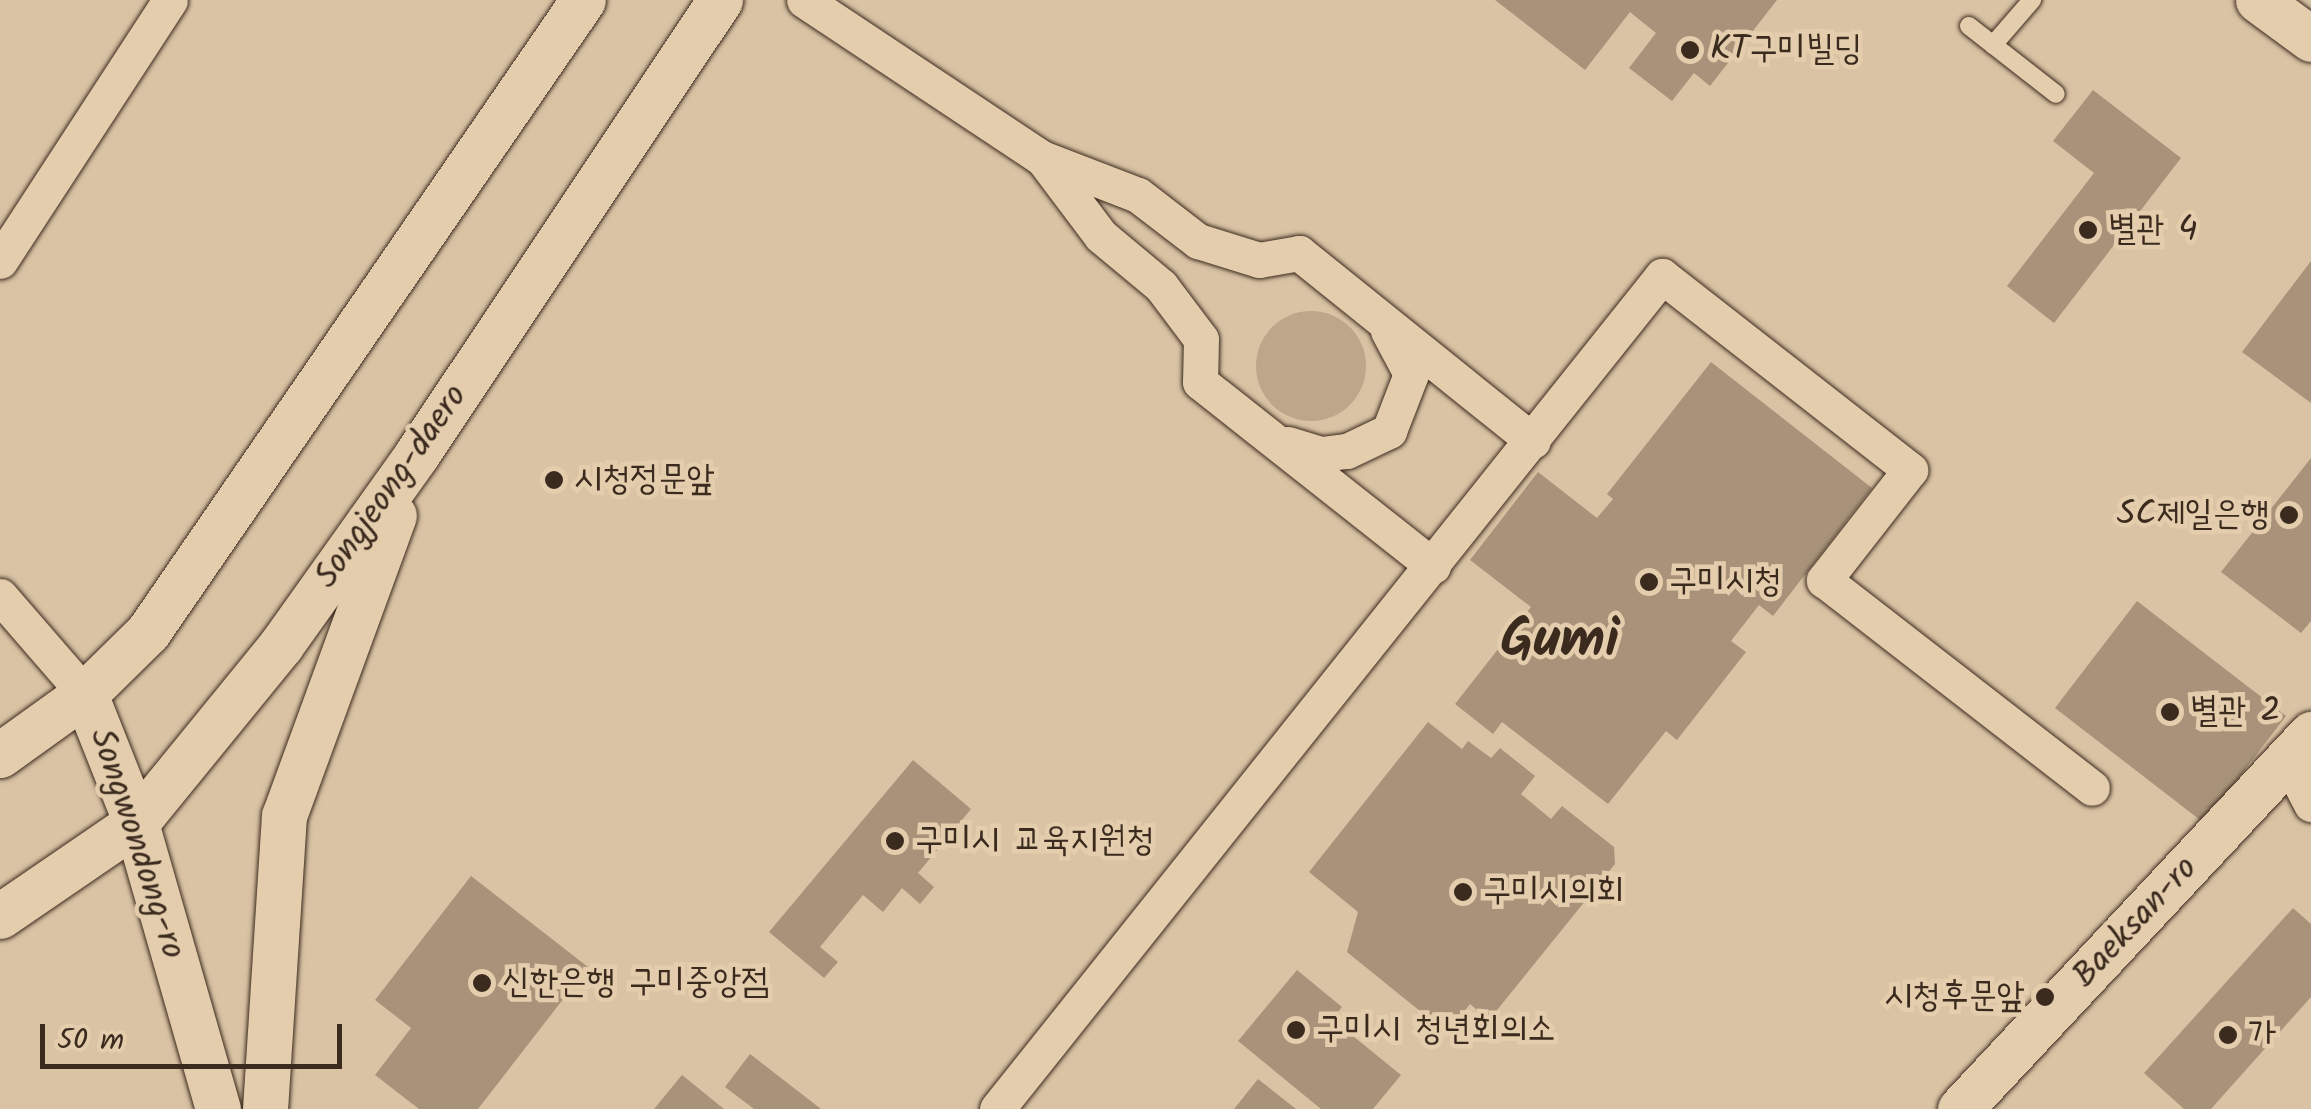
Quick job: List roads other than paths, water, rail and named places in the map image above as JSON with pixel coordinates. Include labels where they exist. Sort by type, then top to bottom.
[{"type":"street","points":[[0,262],[170,0]]},
{"type":"street","points":[[0,755],[85,694],[148,632],[583,0]]},
{"type":"street","name":"Songjeong-daero","points":[[0,916],[136,823],[281,645],[417,454],[720,0]]},
{"type":"street","points":[[804,0],[1042,158],[1138,196],[1198,241],[1259,260],[1299,253],[1534,440]]},
{"type":"street","points":[[2258,0],[2311,39]]},
{"type":"street","points":[[1042,158],[1101,236],[1161,286],[1201,339],[1200,382],[1433,566]]},
{"type":"street","points":[[997,1109],[1200,860],[1662,276],[1910,470],[1824,580],[2092,788]]},
{"type":"street","points":[[1274,440],[1320,454],[1348,452],[1389,431],[1411,374],[1376,314]]},
{"type":"street","points":[[265,1109],[284,816],[417,454]]},
{"type":"street","points":[[0,596],[85,694]]},
{"type":"street","name":"Songwondong-ro","points":[[85,694],[136,823],[218,1109]]},
{"type":"street","points":[[2300,747],[2311,804]]},
{"type":"street","name":"Baeksan-ro","points":[[1960,1109],[2300,747]]},
{"type":"lane","points":[[1992,45],[2032,0]]},
{"type":"lane","points":[[1969,26],[2056,94]]},
{"type":"place","name":"KT구미빌딩","points":[[1690,50]]},
{"type":"place","name":"별관 4","points":[[2088,230]]},
{"type":"place","name":"시청정문앞","points":[[554,480]]},
{"type":"place","name":"SC제일은행","points":[[2289,515]]},
{"type":"place","name":"구미시청","points":[[1649,582]]},
{"type":"place","name":"별관 2","points":[[2170,712]]},
{"type":"place","name":"구미시 교육지원청","points":[[895,841]]},
{"type":"place","name":"구미시의회","points":[[1463,892]]},
{"type":"place","name":"신한은행 구미중앙점","points":[[482,983]]},
{"type":"place","name":"시청후문앞","points":[[2045,997]]},
{"type":"place","name":"구미시 청년회의소","points":[[1296,1030]]},
{"type":"place","name":"가","points":[[2228,1035]]},
{"type":"district","name":"Gumi","points":[[1560,642]]}]
